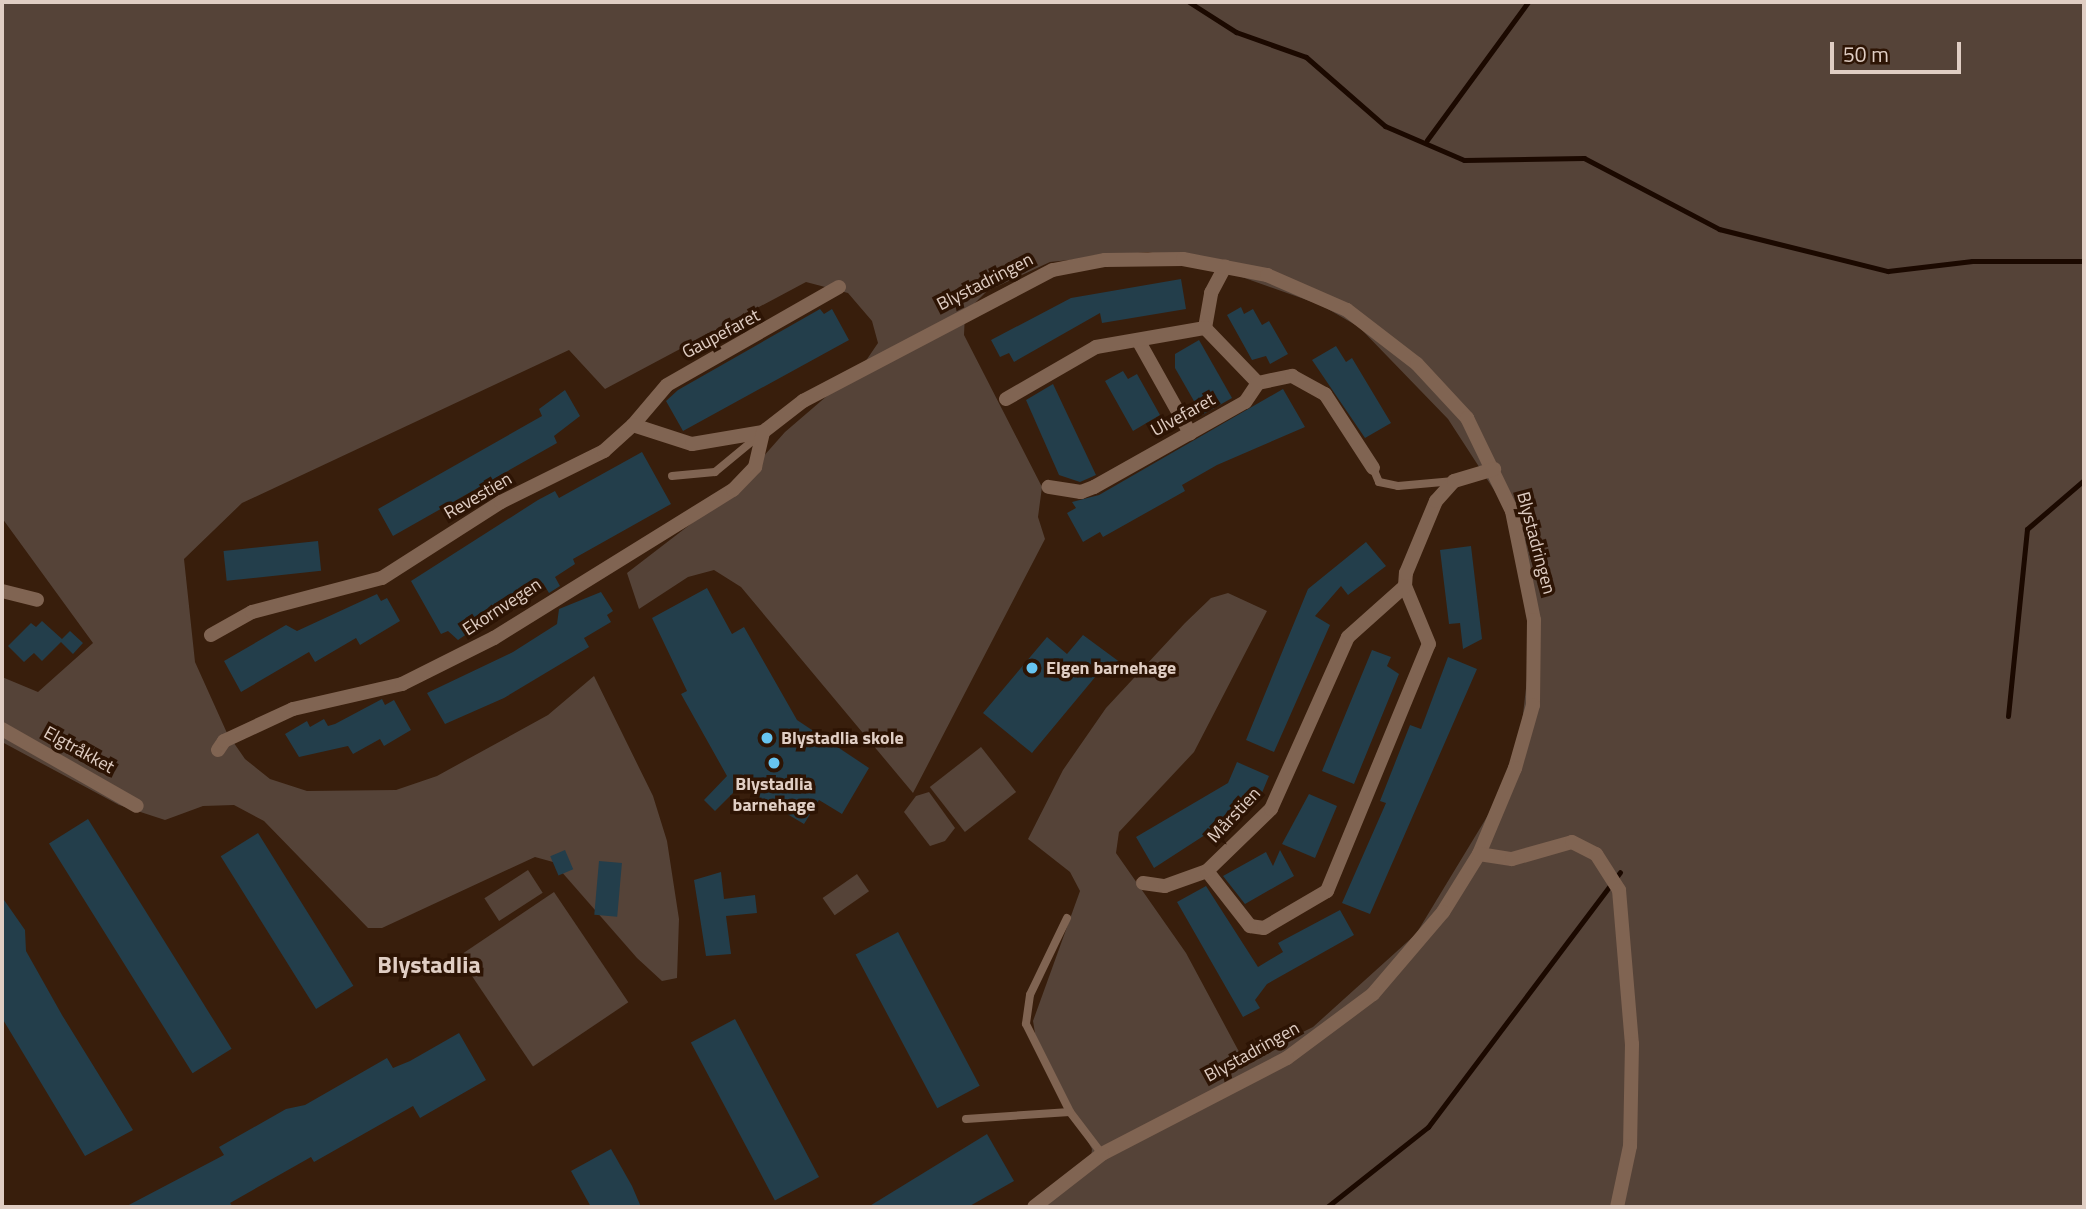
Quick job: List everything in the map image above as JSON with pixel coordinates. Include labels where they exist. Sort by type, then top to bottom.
[{"type":"street","name":"Blystadringen","points":[[764,432],[803,401],[930,338],[1053,270],[1149,258],[1225,267],[1309,289],[1383,336],[1467,418],[1494,469],[1530,582],[1533,705],[1479,854],[1443,912],[1373,994],[1332,1027],[1287,1058],[1102,1154],[1034,1207]]},
{"type":"street","points":[[1205,328],[1211,293],[1225,267]]},
{"type":"street","name":"Gaupefaret","points":[[633,425],[667,385],[839,287]]},
{"type":"street","points":[[1006,399],[1096,347],[1205,328]]},
{"type":"street","points":[[1205,328],[1258,383],[1292,376],[1325,394],[1373,468]]},
{"type":"street","points":[[1138,340],[1190,433]]},
{"type":"street","name":"Ulvefaret","points":[[1048,487],[1081,492],[1245,402],[1258,383]]},
{"type":"street","points":[[633,425],[692,444],[764,432]]},
{"type":"street","name":"Revestien","points":[[211,635],[252,612],[382,578],[501,502],[604,451],[633,425]]},
{"type":"street","name":"Ekornvegen","points":[[218,750],[224,741],[293,709],[402,684],[494,638],[733,490],[755,467],[764,432]]},
{"type":"street","points":[[1143,883],[1165,886],[1207,871],[1250,926],[1264,928],[1327,891],[1429,644],[1405,586],[1436,501],[1454,481],[1494,469]]},
{"type":"street","name":"Mårstien","points":[[1207,871],[1271,808],[1348,637],[1364,615],[1405,586]]},
{"type":"street","points":[[2,591],[37,600]]},
{"type":"street","name":"Elgtråkket","points":[[2,729],[137,806]]},
{"type":"street","points":[[1479,854],[1512,859],[1572,842],[1596,855],[1619,890],[1632,1044],[1630,1146],[1617,1207]]},
{"type":"lane","points":[[672,476],[715,472],[764,432]]},
{"type":"lane","points":[[1373,468],[1380,482],[1398,486],[1454,481]]},
{"type":"lane","points":[[1067,919],[1025,1011],[1034,1050],[1070,1112],[1102,1154]]},
{"type":"lane","points":[[966,1119],[1070,1112]]},
{"type":"shaded area","points":[[2,2],[2084,2],[2084,1207],[1045,1207],[1090,1165],[1092,1149],[1038,1052],[1033,1021],[1080,891],[1070,872],[1028,839],[1063,770],[1106,708],[1185,623],[1211,598],[1228,593],[1267,611],[1194,752],[1119,832],[1116,853],[1186,953],[1244,1061],[1313,1027],[1416,934],[1502,792],[1522,723],[1533,627],[1509,513],[1448,419],[1359,327],[1321,305],[1208,265],[1148,252],[1050,262],[987,291],[965,313],[964,335],[1042,487],[1038,517],[1045,539],[913,793],[741,587],[714,570],[688,577],[639,609],[627,573],[731,493],[785,432],[863,365],[878,343],[872,321],[848,293],[806,282],[605,389],[569,350],[242,503],[184,559],[195,662],[227,733],[245,759],[270,779],[307,791],[396,790],[437,776],[548,715],[594,676],[653,796],[667,841],[679,919],[677,978],[662,981],[637,958],[553,862],[535,857],[382,928],[368,928],[264,821],[234,805],[203,806],[165,820],[119,805],[2,742],[2,677],[38,692],[93,643],[2,518]]},
{"type":"shaded area","points":[[981,747],[1016,792],[965,832],[930,787]]},
{"type":"shaded area","points":[[929,792],[955,828],[945,841],[930,846],[904,812],[916,796]]},
{"type":"shaded area","points":[[528,870],[543,893],[499,921],[484,898]]},
{"type":"shaded area","points":[[857,874],[869,891],[835,915],[823,898]]},
{"type":"shaded area","points":[[554,892],[628,1002],[533,1067],[459,956]]},
{"type":"building","points":[[1181,279],[1186,309],[1102,323],[1100,313],[1014,362],[1009,353],[1000,357],[991,340],[1071,298]]},
{"type":"building","points":[[1241,307],[1244,314],[1253,309],[1262,325],[1269,321],[1288,354],[1270,364],[1266,356],[1252,360],[1227,315]]},
{"type":"building","points":[[820,309],[824,314],[832,309],[849,340],[683,431],[666,401],[678,390]]},
{"type":"building","points":[[1199,340],[1232,398],[1202,415],[1175,368],[1175,354]]},
{"type":"building","points":[[1336,346],[1346,362],[1352,358],[1391,423],[1365,438],[1312,360]]},
{"type":"building","points":[[1123,371],[1128,379],[1137,374],[1160,415],[1133,431],[1105,381]]},
{"type":"building","points":[[1053,384],[1096,475],[1080,482],[1059,475],[1026,400]]},
{"type":"building","points":[[1283,389],[1305,427],[1217,465],[1182,485],[1185,491],[1103,537],[1100,532],[1083,542],[1067,513],[1076,508],[1072,502],[1099,495]]},
{"type":"building","points":[[565,390],[580,416],[554,436],[557,443],[393,536],[378,509],[542,416],[539,409]]},
{"type":"building","points":[[642,452],[671,504],[573,559],[575,564],[555,577],[560,586],[549,593],[543,583],[458,640],[448,631],[441,634],[411,581],[538,500],[555,491],[559,498]]},
{"type":"building","points":[[318,541],[321,571],[227,581],[224,551]]},
{"type":"building","points":[[1366,542],[1386,566],[1348,595],[1341,586],[1315,616],[1330,625],[1274,752],[1246,740],[1308,589]]},
{"type":"building","points":[[1471,546],[1482,639],[1463,649],[1460,623],[1449,624],[1440,550]]},
{"type":"building","points":[[707,588],[732,634],[744,627],[797,720],[869,768],[842,814],[819,800],[804,824],[740,786],[715,811],[704,800],[727,776],[681,694],[687,691],[652,618]]},
{"type":"building","points":[[601,592],[613,611],[607,615],[611,622],[584,638],[589,647],[504,698],[445,724],[427,693],[513,652],[557,624],[559,609]]},
{"type":"building","points":[[377,594],[381,601],[387,598],[400,621],[360,645],[356,638],[315,662],[309,652],[241,692],[224,661],[286,625],[297,631]]},
{"type":"building","points":[[42,621],[62,639],[70,631],[83,643],[73,654],[61,642],[42,661],[34,653],[24,662],[8,646],[31,623],[36,627]]},
{"type":"building","points":[[1083,635],[1121,663],[1109,677],[1101,670],[1032,753],[983,713],[1047,637],[1067,654]]},
{"type":"building","points":[[1372,650],[1391,657],[1387,666],[1399,674],[1354,784],[1322,771]]},
{"type":"building","points":[[1448,657],[1477,669],[1370,914],[1342,903],[1386,803],[1380,801],[1410,725],[1421,729]]},
{"type":"building","points":[[382,699],[385,705],[394,700],[411,730],[384,746],[380,739],[353,754],[348,746],[299,757],[285,734],[307,721],[310,727],[324,719],[328,726],[335,724]]},
{"type":"building","points":[[1237,762],[1269,776],[1259,800],[1154,868],[1136,837],[1228,783]]},
{"type":"building","points":[[1309,794],[1337,806],[1315,858],[1282,844]]},
{"type":"building","points":[[88,819],[232,1049],[193,1073],[49,843]]},
{"type":"building","points":[[258,833],[353,986],[316,1009],[221,856]]},
{"type":"building","points":[[565,850],[573,869],[558,876],[550,856]]},
{"type":"building","points":[[1280,850],[1294,876],[1245,904],[1223,876],[1266,852],[1273,866]]},
{"type":"building","points":[[599,861],[622,863],[617,917],[594,915]]},
{"type":"building","points":[[721,872],[724,899],[755,895],[757,913],[726,916],[731,954],[706,956],[694,880]]},
{"type":"building","points":[[1206,886],[1258,967],[1283,952],[1278,943],[1340,910],[1354,935],[1267,984],[1255,1000],[1260,1008],[1243,1017],[1177,902]]},
{"type":"building","points":[[2,897],[25,930],[26,951],[133,1130],[85,1156],[2,1018]]},
{"type":"building","points":[[898,932],[980,1086],[937,1108],[856,955]]},
{"type":"building","points":[[735,1019],[819,1177],[775,1201],[691,1042]]},
{"type":"building","points":[[459,1033],[486,1080],[420,1118],[413,1106],[314,1162],[311,1157],[230,1203],[233,1207],[125,1207],[224,1155],[219,1147],[286,1109],[305,1105],[387,1058],[393,1068]]},
{"type":"building","points":[[987,1134],[1014,1181],[968,1207],[868,1207]]},
{"type":"building","points":[[611,1149],[641,1207],[591,1207],[571,1171]]},
{"type":"waterway","points":[[1189,2],[1236,32],[1306,57],[1385,126],[1464,160],[1584,158],[1719,229],[1888,271],[1972,261],[2084,261]]},
{"type":"waterway","points":[[1427,140],[1528,2]]},
{"type":"waterway","points":[[2008,716],[2027,529],[2084,480]]},
{"type":"waterway","points":[[1327,1207],[1428,1127],[1620,872]]},
{"type":"place","name":"Elgen barnehage","points":[[1032,668]]},
{"type":"place","name":"Blystadlia skole","points":[[767,738]]},
{"type":"place","name":"Blystadlia barnehage","points":[[774,763]]},
{"type":"district","name":"Blystadlia","points":[[429,965]]}]
